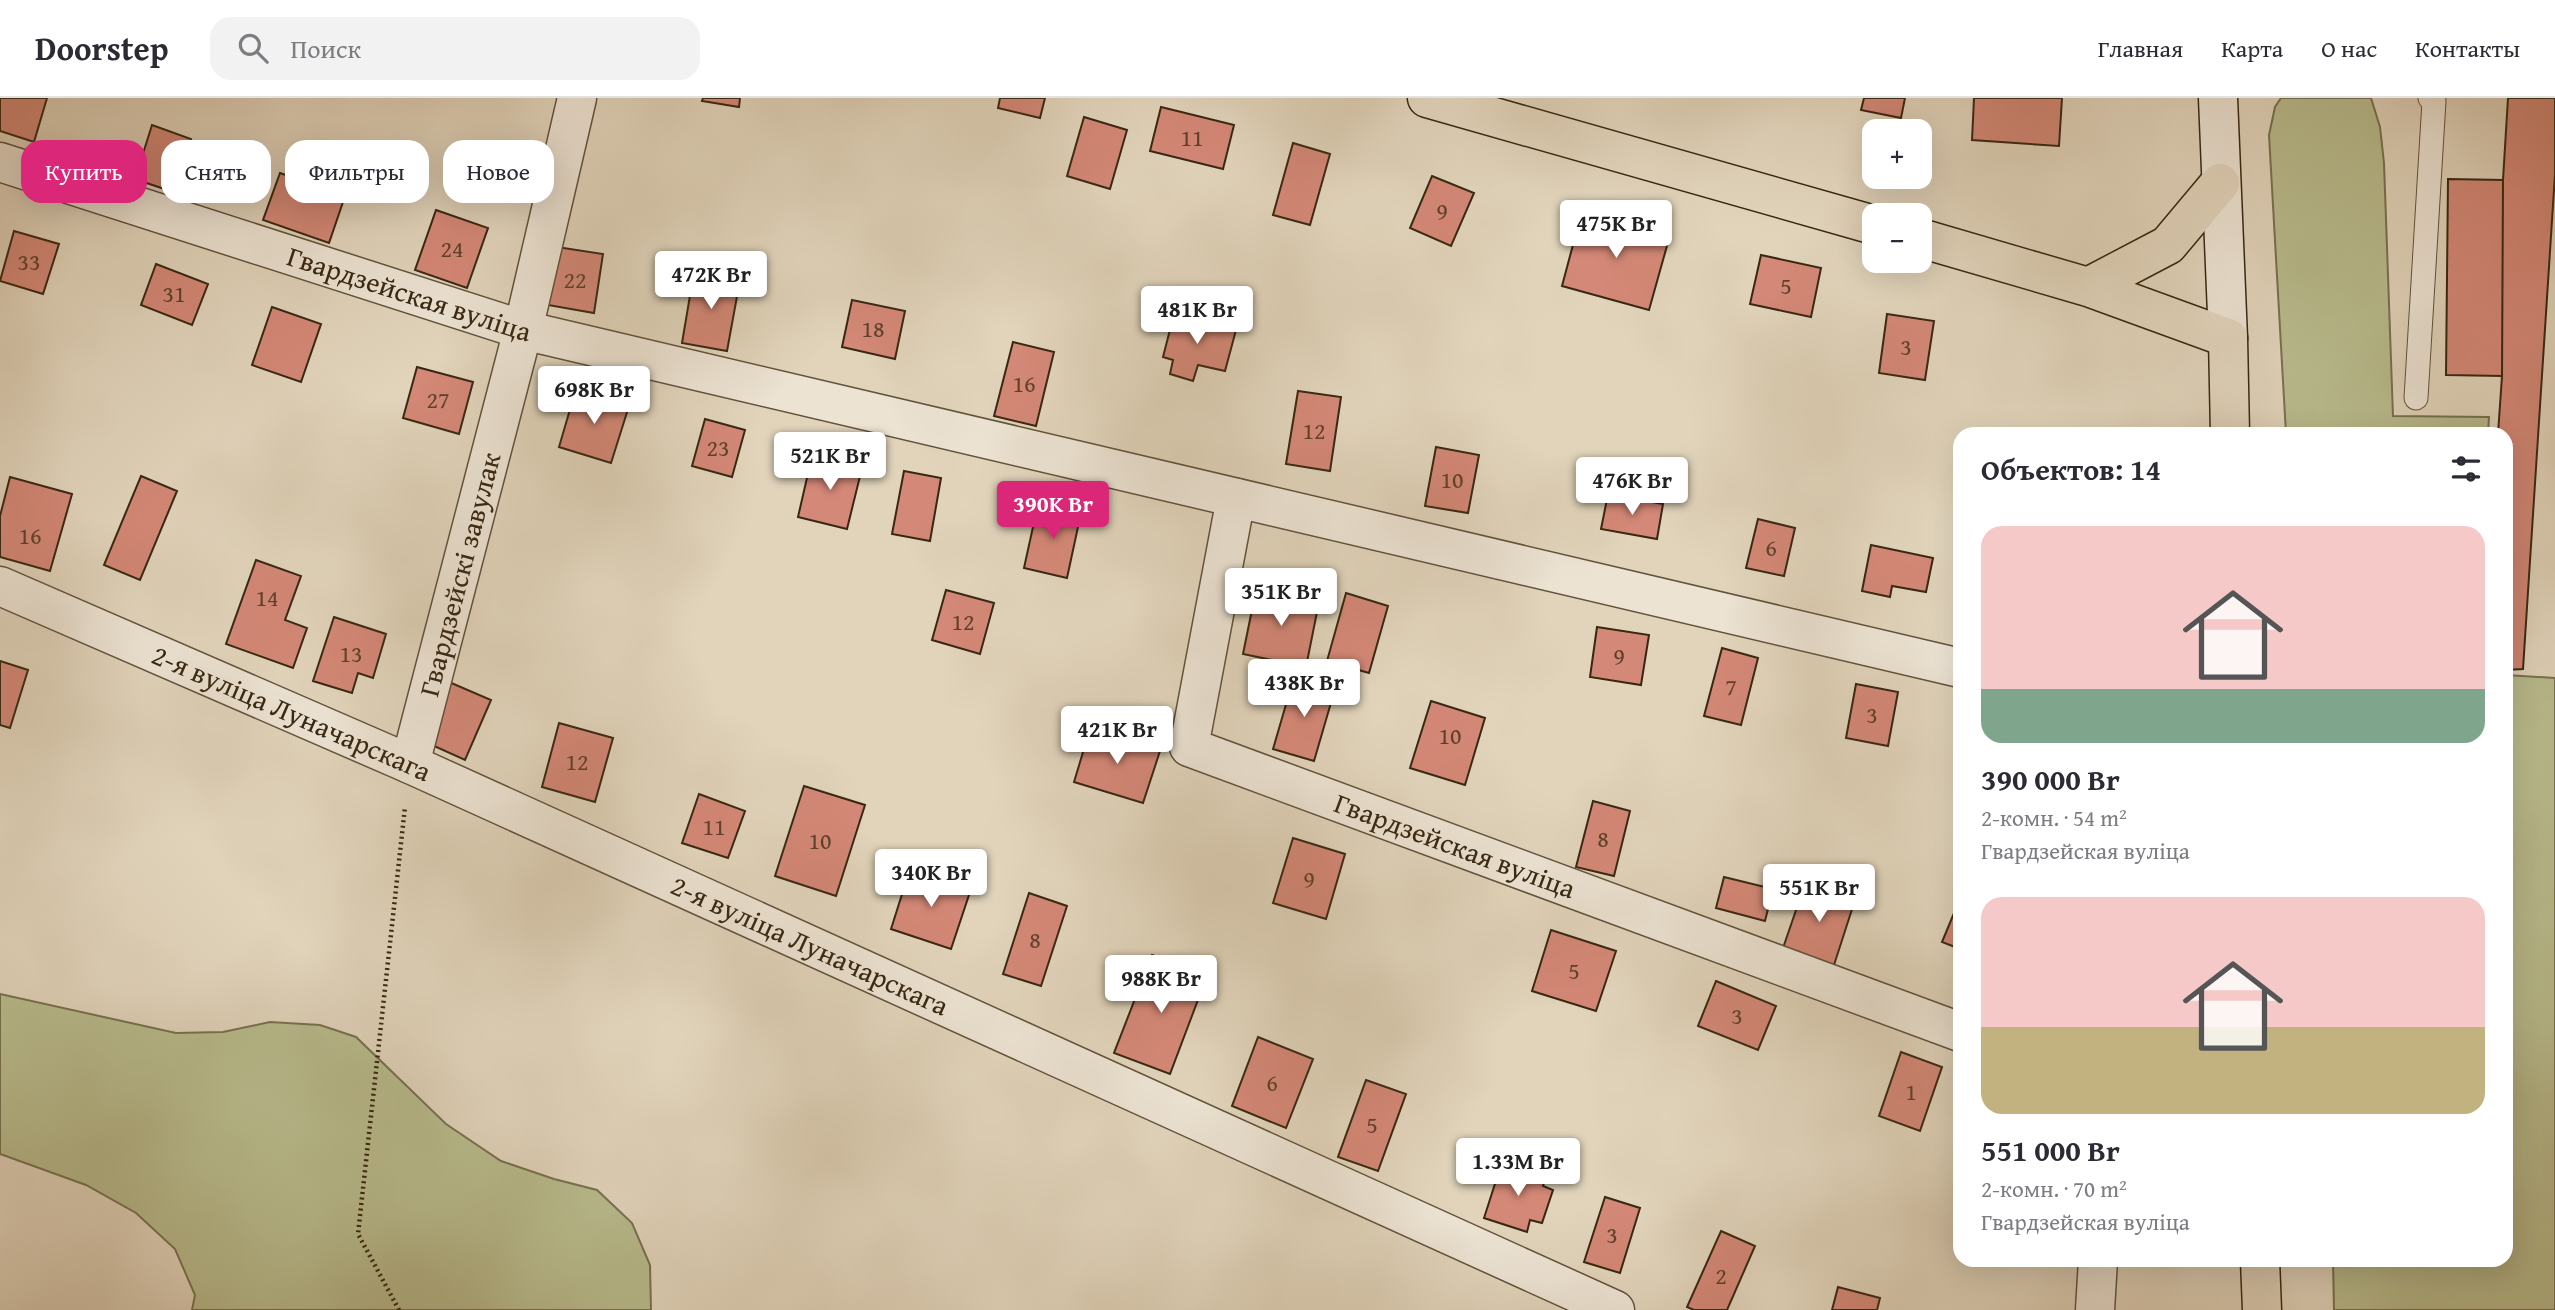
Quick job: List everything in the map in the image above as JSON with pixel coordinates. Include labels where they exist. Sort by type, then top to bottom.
[{"type":"main road","points":[[1427,98],[1862,222]]},
{"type":"main road","points":[[2088,287],[2168,245],[2220,183]]},
{"type":"main road","points":[[1932,242],[2088,287],[2228,338],[2230,427]]},
{"type":"main road","points":[[2260,1267],[2262,1310]]},
{"type":"street","name":"Гвардзейскі завулак","points":[[410,764],[523,330],[577,98]]},
{"type":"street","points":[[2218,98],[2228,338]]},
{"type":"street","name":"Гвардзейская вуліца","points":[[0,162],[523,330],[1953,666]]},
{"type":"street","name":"Гвардзейская вуліца","points":[[1236,498],[1189,747],[1953,1029]]},
{"type":"street","name":"2-я вуліца Луначарскага","points":[[0,586],[410,764],[1615,1310]]},
{"type":"street","points":[[2095,1310],[2098,1267]]},
{"type":"lane","points":[[2416,398],[2434,101],[2430,98]]},
{"type":"path","points":[[399,1310],[358,1234],[410,764]]},
{"type":"green space","points":[[2281,98],[2371,98],[2380,127],[2384,163],[2393,416],[2489,417],[2488,427],[2286,427],[2269,135],[2275,107]]},
{"type":"green space","points":[[2513,675],[2555,678],[2555,1310],[2334,1310],[2333,1267],[2513,1267]]},
{"type":"green space","points":[[0,994],[176,1033],[223,1032],[270,1022],[320,1025],[356,1037],[446,1124],[501,1161],[597,1190],[632,1223],[650,1265],[651,1310],[192,1310],[195,1295],[175,1249],[136,1213],[86,1185],[0,1154]]},
{"type":"building","points":[[0,98],[47,98],[35,140],[0,131]]},
{"type":"building","points":[[703,98],[740,98],[739,107],[702,101]]},
{"type":"building","points":[[1000,98],[1045,98],[1040,118],[998,108]]},
{"type":"building","points":[[1864,98],[1905,98],[1901,118],[1861,110]]},
{"type":"building","points":[[1974,98],[2062,98],[2059,146],[1972,140]]},
{"type":"building","points":[[2508,98],[2555,98],[2555,174],[2523,669],[2513,670],[2513,427],[2498,427],[2502,376],[2503,180]]},
{"type":"building","points":[[1161,107],[1234,125],[1223,169],[1150,151]]},
{"type":"building","points":[[1084,117],[1127,130],[1110,189],[1067,176]]},
{"type":"building","points":[[152,125],[191,139],[161,140],[161,188],[147,183],[147,141]]},
{"type":"building","points":[[1293,143],[1330,154],[1310,225],[1273,215]]},
{"type":"building","points":[[280,173],[285,175],[285,203],[343,203],[329,243],[263,220]]},
{"type":"building","points":[[1432,176],[1474,193],[1451,246],[1410,228]]},
{"type":"building","points":[[2448,179],[2503,180],[2502,376],[2446,375]]},
{"type":"building","points":[[436,210],[488,228],[467,288],[415,270]]},
{"type":"building","points":[[1582,211],[1670,235],[1649,310],[1562,286]]},
{"type":"building","points":[[14,231],[59,244],[43,294],[0,281]]},
{"type":"building","points":[[557,247],[603,254],[594,313],[548,305]]},
{"type":"building","points":[[1761,255],[1821,268],[1811,317],[1750,304]]},
{"type":"building","points":[[156,264],[208,284],[192,325],[141,305]]},
{"type":"building","points":[[694,272],[740,280],[727,351],[682,343]]},
{"type":"building","points":[[852,300],[905,311],[895,359],[842,347]]},
{"type":"building","points":[[272,307],[321,324],[301,382],[252,365]]},
{"type":"building","points":[[1174,314],[1236,330],[1225,371],[1198,365],[1193,381],[1170,374],[1173,360],[1163,357]]},
{"type":"building","points":[[1887,314],[1934,321],[1925,380],[1879,373]]},
{"type":"building","points":[[1013,342],[1054,352],[1036,426],[994,416]]},
{"type":"building","points":[[417,367],[473,382],[459,434],[403,418]]},
{"type":"building","points":[[576,389],[629,406],[611,463],[559,447]]},
{"type":"building","points":[[1298,391],[1341,397],[1330,471],[1286,464]]},
{"type":"building","points":[[705,419],[745,430],[732,477],[692,466]]},
{"type":"building","points":[[1436,447],[1479,455],[1468,513],[1425,506]]},
{"type":"building","points":[[812,456],[862,468],[847,529],[798,517]]},
{"type":"building","points":[[904,471],[941,478],[930,541],[892,534]]},
{"type":"building","points":[[141,476],[177,491],[140,580],[104,565]]},
{"type":"building","points":[[10,477],[72,494],[50,571],[0,557],[0,516]]},
{"type":"building","points":[[1608,494],[1663,504],[1657,539],[1601,529]]},
{"type":"building","points":[[1038,504],[1081,513],[1067,578],[1024,568]]},
{"type":"building","points":[[1758,519],[1795,528],[1784,576],[1746,568]]},
{"type":"building","points":[[1871,545],[1933,558],[1926,592],[1892,586],[1890,597],[1862,591]]},
{"type":"building","points":[[256,560],[301,576],[285,620],[307,628],[293,668],[226,644]]},
{"type":"building","points":[[946,590],[994,603],[980,654],[932,640]]},
{"type":"building","points":[[1256,590],[1319,602],[1306,667],[1243,654]]},
{"type":"building","points":[[1346,593],[1388,606],[1369,673],[1327,661]]},
{"type":"building","points":[[334,617],[386,634],[373,678],[358,673],[352,693],[313,681]]},
{"type":"building","points":[[1597,627],[1649,635],[1641,685],[1590,677]]},
{"type":"building","points":[[1722,648],[1758,658],[1741,725],[1704,716]]},
{"type":"building","points":[[0,661],[28,670],[10,728],[0,725]]},
{"type":"building","points":[[1294,677],[1335,689],[1314,761],[1273,749]]},
{"type":"building","points":[[449,682],[491,700],[465,760],[423,741]]},
{"type":"building","points":[[1856,684],[1898,692],[1888,746],[1846,738]]},
{"type":"building","points":[[1431,701],[1485,718],[1465,785],[1410,768]]},
{"type":"building","points":[[559,723],[613,738],[595,802],[542,787]]},
{"type":"building","points":[[1090,729],[1160,751],[1143,803],[1074,782]]},
{"type":"building","points":[[804,786],[865,805],[836,896],[775,876]]},
{"type":"building","points":[[699,794],[745,811],[728,858],[682,843]]},
{"type":"building","points":[[1593,801],[1630,811],[1614,876],[1576,867]]},
{"type":"building","points":[[1293,838],[1345,854],[1326,919],[1273,903]]},
{"type":"building","points":[[910,869],[971,889],[951,949],[891,929]]},
{"type":"building","points":[[1724,877],[1773,889],[1765,921],[1716,908]]},
{"type":"building","points":[[1805,884],[1855,900],[1834,965],[1783,948]]},
{"type":"building","points":[[1029,893],[1067,906],[1041,986],[1003,974]]},
{"type":"building","points":[[1953,915],[1953,946],[1942,942]]},
{"type":"building","points":[[1551,930],[1616,951],[1596,1011],[1532,991]]},
{"type":"building","points":[[1152,955],[1207,976],[1170,1074],[1114,1053]]},
{"type":"building","points":[[1716,981],[1776,1006],[1758,1050],[1698,1026]]},
{"type":"building","points":[[1258,1037],[1313,1059],[1286,1128],[1232,1106]]},
{"type":"building","points":[[1901,1052],[1942,1067],[1920,1131],[1879,1116]]},
{"type":"building","points":[[1366,1080],[1406,1094],[1378,1171],[1338,1157]]},
{"type":"building","points":[[1502,1162],[1546,1176],[1543,1186],[1553,1190],[1542,1223],[1530,1220],[1527,1232],[1484,1218]]},
{"type":"building","points":[[1605,1197],[1640,1208],[1620,1273],[1584,1262]]},
{"type":"building","points":[[1721,1231],[1755,1246],[1727,1310],[1694,1310],[1687,1307]]},
{"type":"building","points":[[1838,1287],[1880,1298],[1877,1310],[1832,1310]]}]
